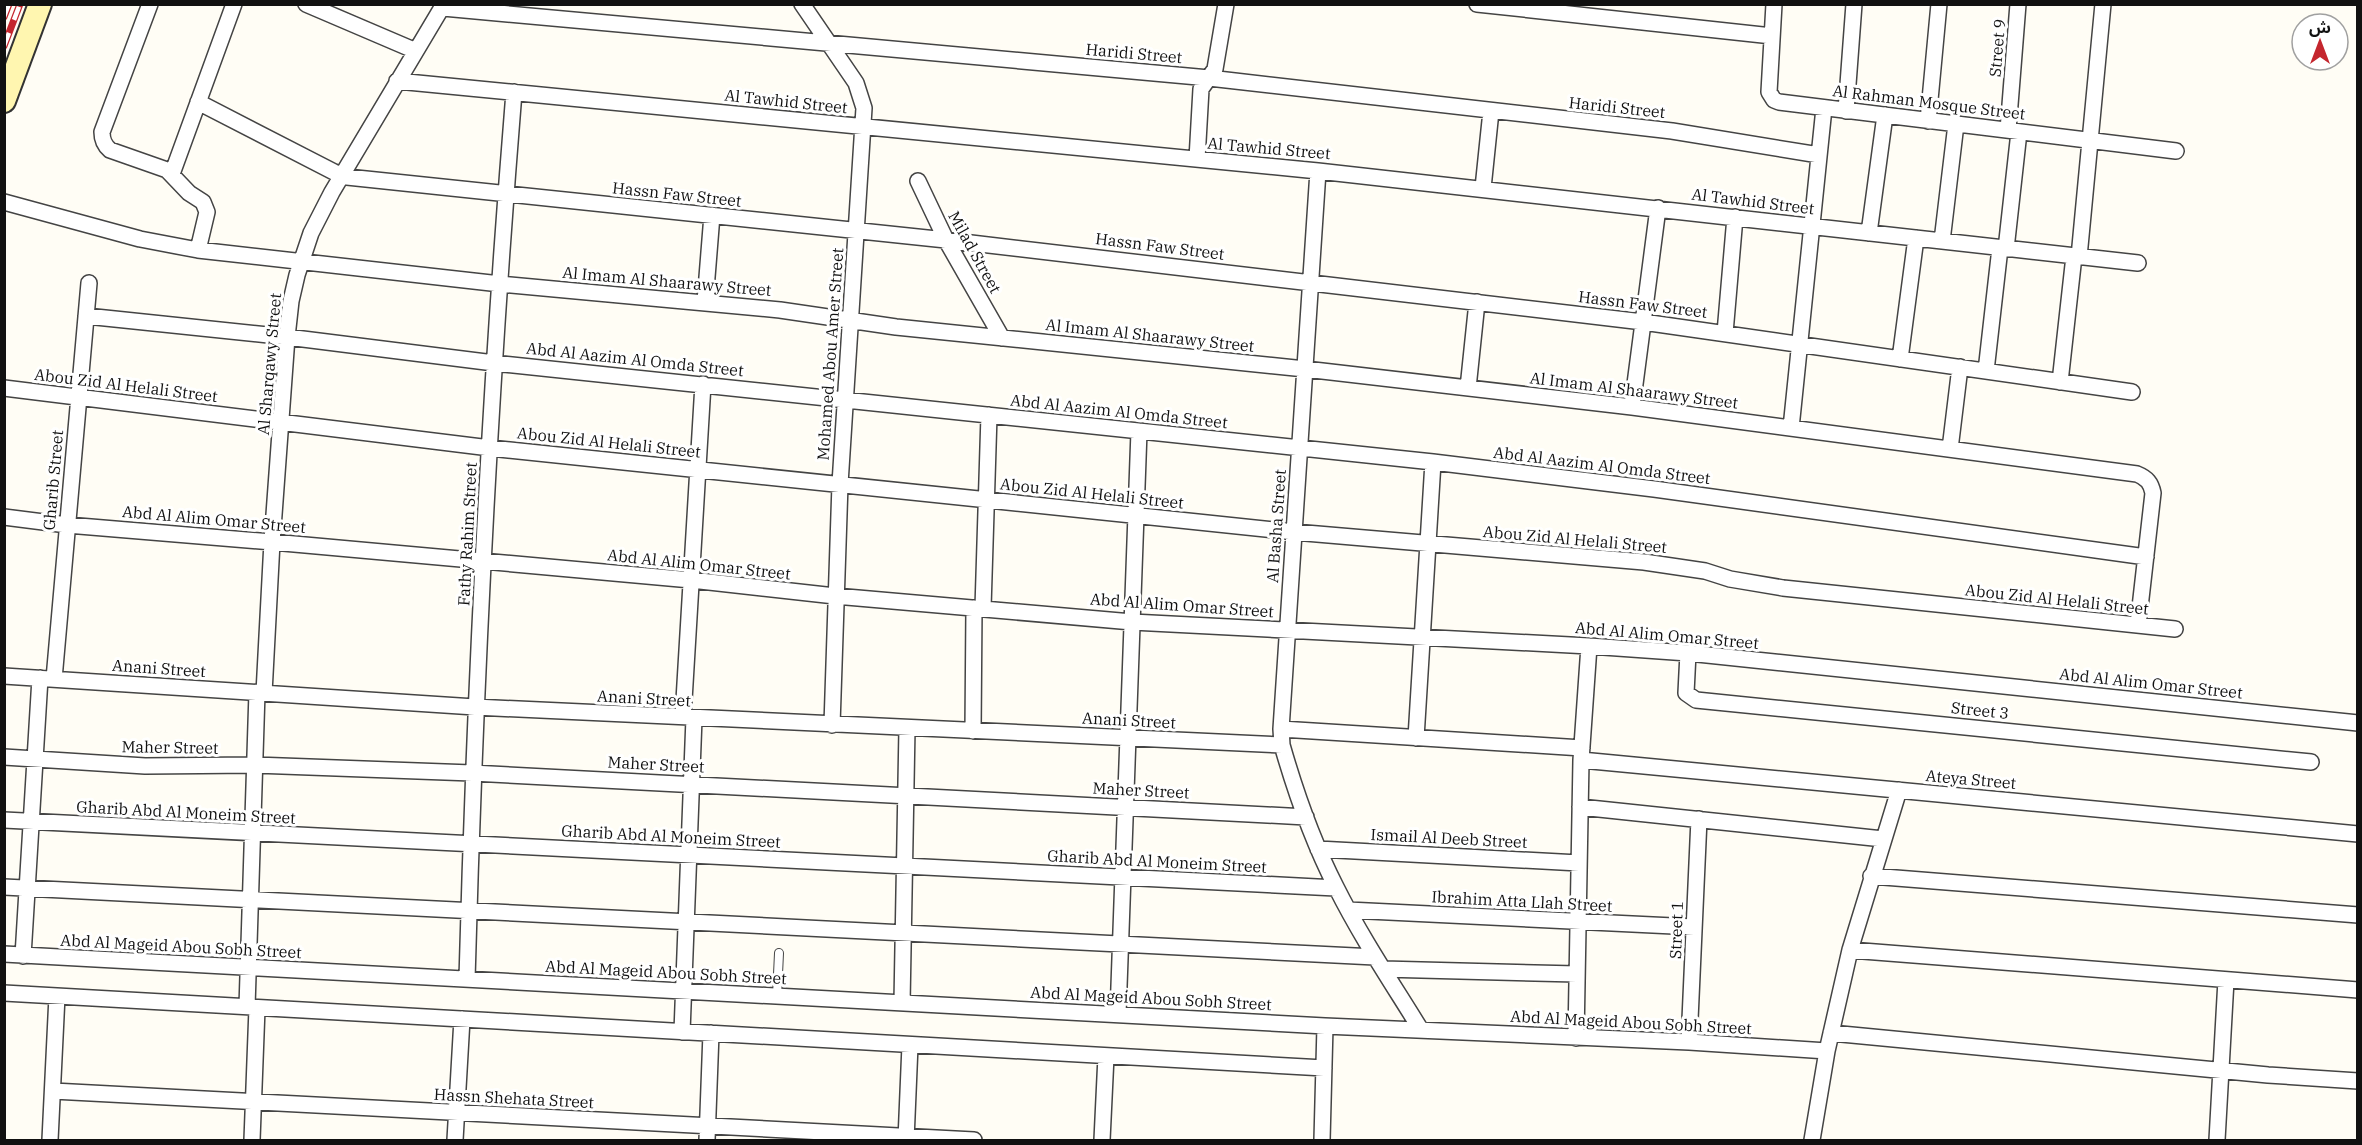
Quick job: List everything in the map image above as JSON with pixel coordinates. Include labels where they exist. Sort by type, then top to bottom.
[{"type":"main road","points":[[4,101],[40,4]]},
{"type":"street","points":[[150,4],[102,132],[102,139],[110,150],[160,166],[172,174],[189,193],[203,202],[207,212],[198,250]]},
{"type":"street","points":[[172,174],[234,4]]},
{"type":"street","points":[[306,4],[416,51]]},
{"type":"street","name":"Mohamed Abou Amer Street","points":[[802,4],[826,43],[856,83],[862,99],[863,126],[840,484],[832,725]]},
{"type":"street","points":[[1197,159],[1201,89],[1203,82],[1209,78],[1216,66],[1226,4]]},
{"type":"street","points":[[1477,4],[1772,36]]},
{"type":"street","name":"Al Rahman Mosque Street","points":[[1774,4],[1769,92],[1771,97],[1779,102],[2176,151]]},
{"type":"street","points":[[1846,111],[1854,4]]},
{"type":"street","points":[[1928,121],[1939,4]]},
{"type":"street","name":"Street 9","points":[[1986,371],[2003,248],[2014,131],[2019,4]]},
{"type":"street","points":[[2060,382],[2090,140],[2103,4]]},
{"type":"street","name":"Al Sharqawy Street","points":[[252,1140],[254,1102],[252,1007],[248,968],[255,765],[291,302],[301,260],[317,219],[443,6]]},
{"type":"street","name":"Haridi Street","points":[[443,6],[1209,78],[1672,131],[1819,155]]},
{"type":"street","name":"Al Tawhid Street","points":[[397,81],[1483,188],[2138,263]]},
{"type":"street","name":"Fathy Rahim Street","points":[[467,979],[472,773],[494,363],[514,92]]},
{"type":"street","name":"Hassn Faw Street","points":[[198,102],[341,175],[506,195],[946,240],[1643,322],[2132,392]]},
{"type":"street","points":[[1791,428],[1824,108]]},
{"type":"street","points":[[1483,188],[1491,111]]},
{"type":"street","points":[[1869,233],[1885,115]]},
{"type":"street","points":[[1942,241],[1956,124]]},
{"type":"street","name":"Al Basha Street","points":[[1318,171],[1287,630],[1282,745],[1318,849],[1336,888],[1421,1030]]},
{"type":"street","name":"Milad Street","points":[[918,181],[946,240],[1002,338]]},
{"type":"street","name":"Al Imam Al Shaarawy Street","points":[[4,202],[140,239],[198,250],[500,284],[705,302],[1002,338],[1305,369],[1791,428],[2137,474],[2145,477],[2151,485],[2152,493],[2138,625]]},
{"type":"street","points":[[1632,408],[1658,208]]},
{"type":"street","points":[[705,302],[712,215]]},
{"type":"street","points":[[1725,333],[1735,217]]},
{"type":"street","points":[[1900,359],[1916,238]]},
{"type":"street","name":"Gharib Street","points":[[23,956],[35,760],[68,525],[89,283]]},
{"type":"street","points":[[1468,388],[1477,302]]},
{"type":"street","name":"Abd Al Aazim Al Omda Street","points":[[86,316],[287,337],[494,363],[1432,462],[1654,489],[2146,557]]},
{"type":"street","points":[[1950,449],[1960,367]]},
{"type":"street","points":[[682,1032],[692,784],[688,718],[691,580],[703,384]]},
{"type":"street","name":"Abou Zid Al Helali Street","points":[[4,388],[490,448],[1294,532],[1644,562],[1783,588],[2175,629]]},
{"type":"street","points":[[973,731],[989,415]]},
{"type":"street","points":[[1118,1014],[1139,431]]},
{"type":"street","points":[[1416,738],[1432,462]]},
{"type":"street","name":"Abd Al Alim Omar Street","points":[[4,518],[691,580],[835,596],[1132,621],[1688,653],[2358,723]]},
{"type":"street","points":[[1576,1038],[1581,754],[1589,646]]},
{"type":"street","name":"Street 3","points":[[1688,653],[1686,693],[1696,700],[2311,762]]},
{"type":"street","name":"Anani Street","points":[[4,676],[476,707],[1282,745]]},
{"type":"street","points":[[902,1003],[907,728]]},
{"type":"street","points":[[1281,729],[1416,738],[1581,754]]},
{"type":"street","name":"Ateya Street","points":[[1581,754],[1899,790],[2358,834]]},
{"type":"street","name":"Maher Street","points":[[4,757],[145,766],[255,765],[472,773],[1306,817]]},
{"type":"street","points":[[1812,1140],[1827,1051],[1850,950],[1899,790]]},
{"type":"street","points":[[1580,807],[1883,839]]},
{"type":"street","name":"Street 1","points":[[1689,1042],[1699,819]]},
{"type":"street","name":"Gharib Abd Al Moneim Street","points":[[4,820],[1336,888]]},
{"type":"street","name":"Ismail Al Deeb Street","points":[[1318,849],[1579,863]]},
{"type":"street","points":[[1871,876],[2358,915]]},
{"type":"street","points":[[4,887],[1120,944],[1379,963],[1577,974]]},
{"type":"street","name":"Ibrahim Atta Llah Street","points":[[1348,910],[1694,927]]},
{"type":"street","points":[[1850,950],[2358,990]]},
{"type":"street","name":"Abd Al Mageid Abou Sobh Street","points":[[4,954],[1827,1051]]},
{"type":"street","points":[[2217,1140],[2226,980]]},
{"type":"street","points":[[4,993],[1324,1068]]},
{"type":"street","points":[[50,1140],[57,996]]},
{"type":"street","points":[[455,1140],[462,1019]]},
{"type":"street","points":[[1322,1140],[1325,1026]]},
{"type":"street","points":[[707,1133],[711,1033]]},
{"type":"street","points":[[1831,1033],[2358,1081]]},
{"type":"street","points":[[906,1139],[910,1045]]},
{"type":"street","points":[[1102,1140],[1106,1056]]},
{"type":"street","name":"Hassn Shehata Street","points":[[53,1091],[457,1113],[707,1133],[974,1140]]},
{"type":"lane","points":[[777,996],[779,953]]},
{"type":"railway","points":[[4,17],[9,4]]},
{"type":"railway","points":[[4,46],[20,4]]}]
